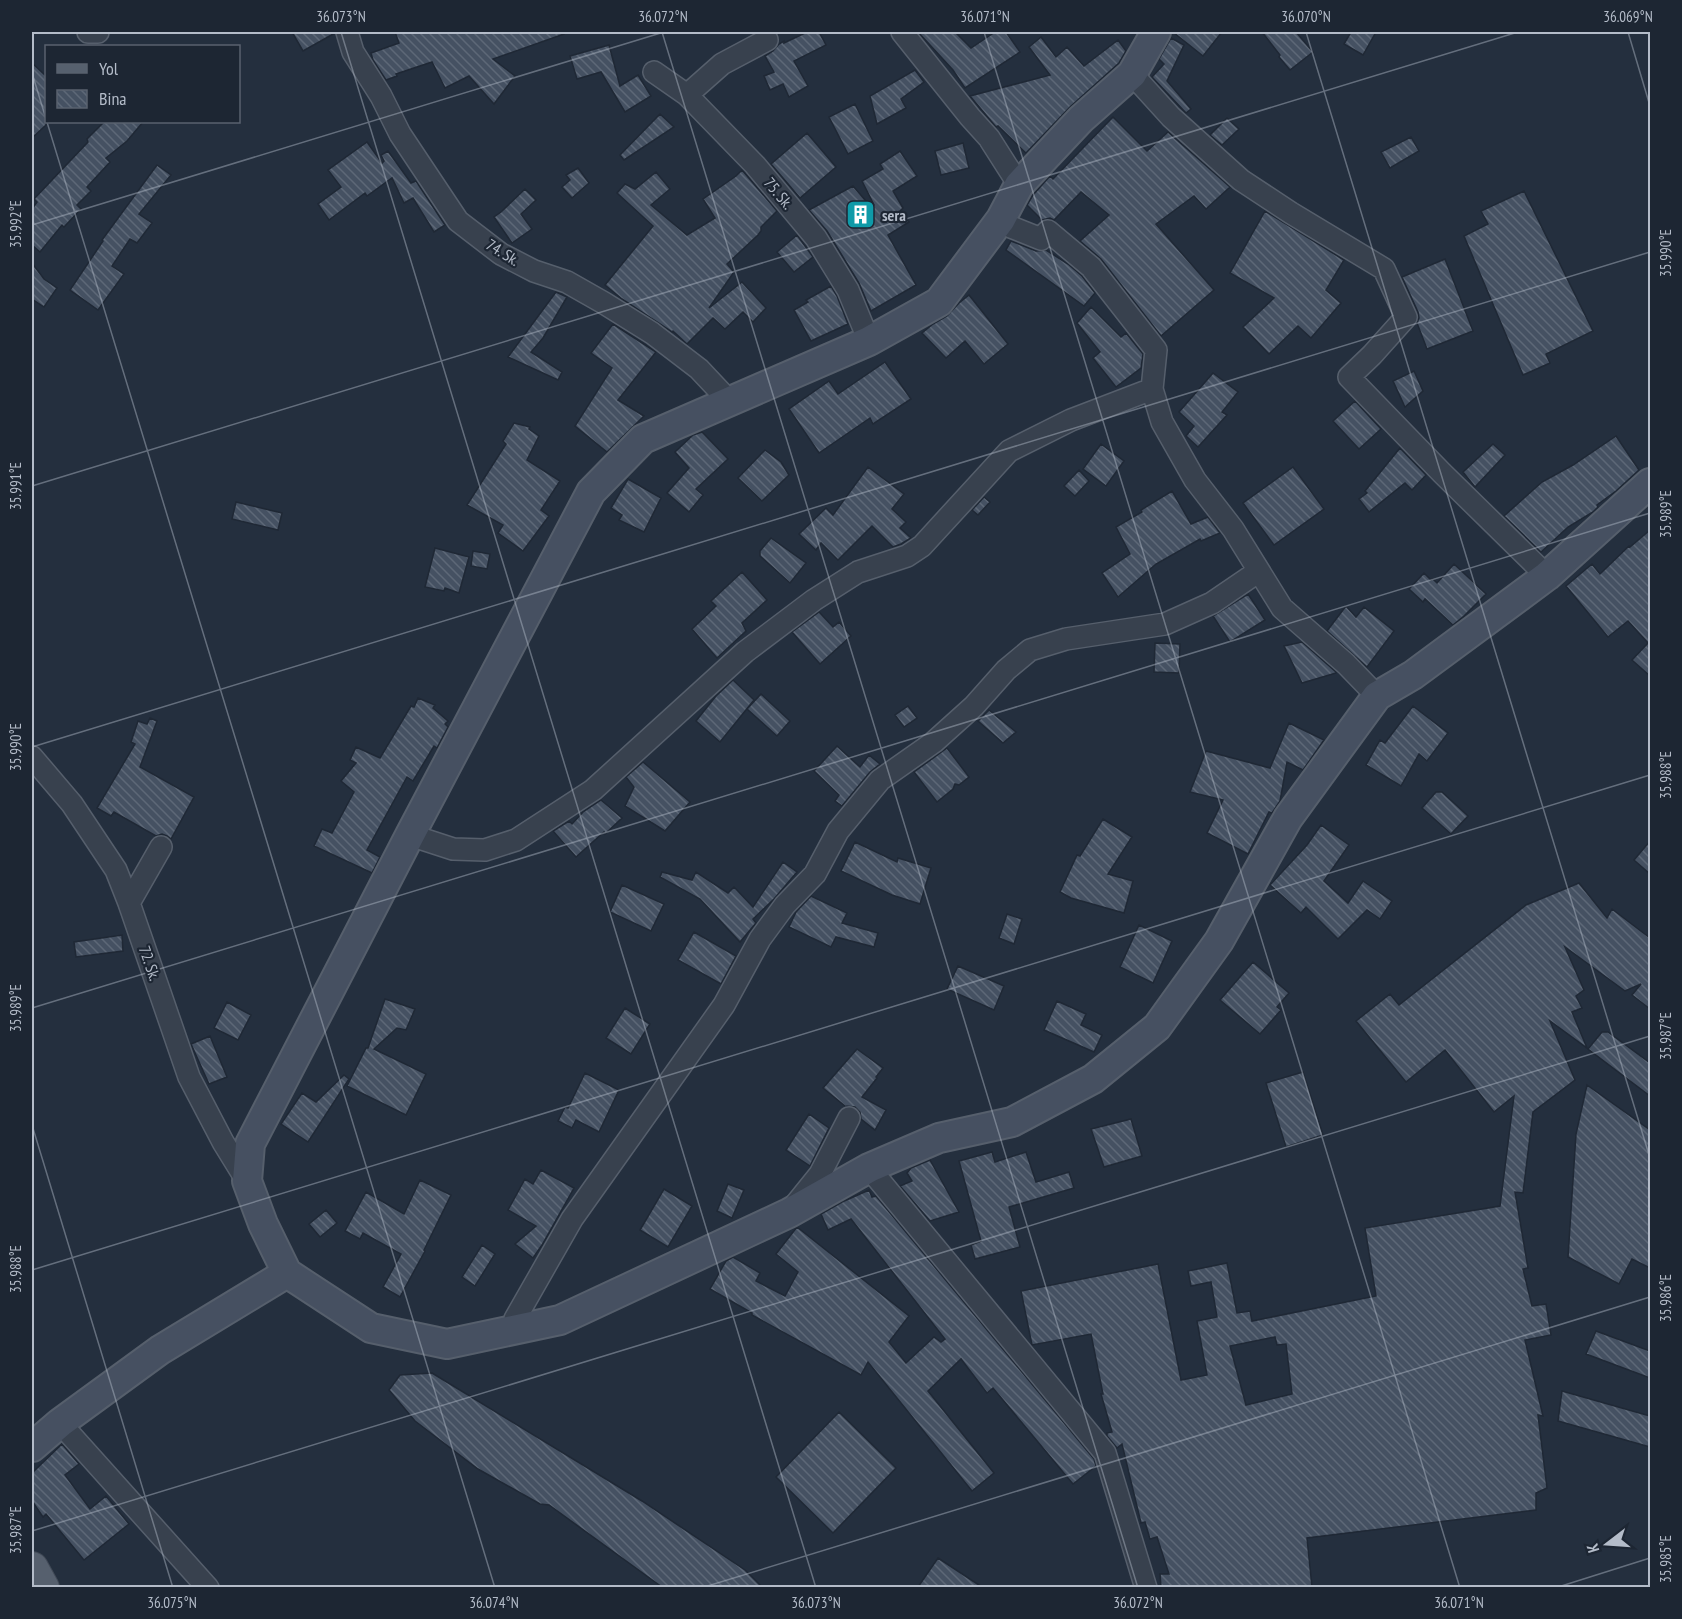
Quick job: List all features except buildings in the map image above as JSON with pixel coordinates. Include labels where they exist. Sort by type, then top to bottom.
[{"type":"main road","points":[[32,1568],[43,1587]]},
{"type":"street","points":[[88,32],[98,32]]},
{"type":"street","name":"74. Sk.","points":[[347,32],[353,52],[381,96],[400,134],[458,221],[501,254],[534,271],[567,282],[652,333],[699,369],[730,402]]},
{"type":"street","points":[[902,32],[989,138],[1019,185]]},
{"type":"street","points":[[1150,36],[1132,74],[1081,119],[1019,185],[1001,219],[939,302],[869,341],[643,439],[591,492],[250,1144],[247,1181],[263,1224],[287,1273],[371,1328],[447,1344],[560,1320],[789,1213],[868,1168],[939,1138],[1012,1122],[1093,1078],[1157,1027],[1219,941],[1288,818],[1377,696],[1413,675],[1547,576],[1650,483]]},
{"type":"street","points":[[687,95],[723,64],[766,40]]},
{"type":"street","name":"75. Sk.","points":[[654,72],[687,95],[761,159],[816,238],[848,290],[869,341]]},
{"type":"street","points":[[1132,74],[1171,117],[1241,180],[1384,269],[1406,317],[1372,355],[1349,376],[1442,474],[1547,576]]},
{"type":"street","points":[[1001,219],[1011,227],[1041,239],[1048,231],[1091,267],[1156,350],[1152,389],[1162,422],[1195,480],[1233,529],[1282,608],[1346,663],[1377,696]]},
{"type":"street","points":[[410,835],[453,849],[485,850],[516,840],[593,790],[745,652],[814,600],[858,572],[908,556],[922,546],[1009,451],[1071,420],[1152,389]]},
{"type":"street","points":[[514,1329],[515,1319],[572,1219],[724,1005],[760,939],[785,905],[815,874],[838,831],[880,780],[934,742],[974,706],[1006,670],[1030,650],[1066,639],[1165,624],[1212,603],[1259,571]]},
{"type":"street","name":"72. Sk.","points":[[32,757],[72,804],[116,870],[189,1077],[223,1142],[247,1181]]},
{"type":"street","points":[[129,903],[161,847]]},
{"type":"street","points":[[789,1213],[820,1174],[849,1118]]},
{"type":"street","points":[[868,1168],[1105,1453],[1146,1587]]},
{"type":"street","points":[[32,1447],[60,1423],[160,1350],[287,1273]]},
{"type":"street","points":[[60,1423],[208,1587]]},
{"type":"place","name":"sera","points":[[861,215]]}]
